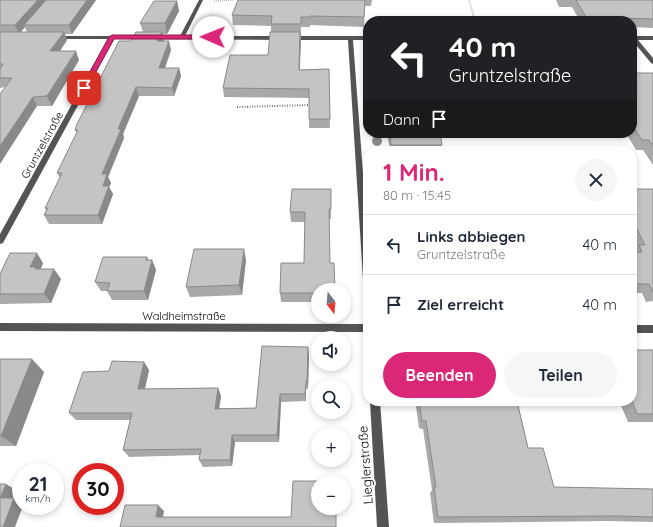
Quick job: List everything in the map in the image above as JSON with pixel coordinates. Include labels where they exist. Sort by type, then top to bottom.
[{"type":"street","points":[[182,36],[201,0]]},
{"type":"street","points":[[51,37],[182,36],[363,38]]},
{"type":"street","name":"Gruntzelstraße","points":[[0,241],[112,37]]},
{"type":"street","points":[[350,38],[363,224]]},
{"type":"street","points":[[637,38],[653,38]]},
{"type":"street","points":[[637,43],[653,62]]},
{"type":"street","name":"Waldheimstraße","points":[[0,327],[363,328]]},
{"type":"street","points":[[637,329],[653,329]]},
{"type":"street","name":"Lieglerstraße","points":[[375,406],[383,527]]},
{"type":"path","points":[[201,0],[234,0]]},
{"type":"path","points":[[469,0],[474,16]]},
{"type":"path","points":[[237,107],[313,105],[313,101]]},
{"type":"building","points":[[0,0],[38,0],[15,25],[0,25]]},
{"type":"building","points":[[46,0],[87,0],[69,25],[24,25]]},
{"type":"building","points":[[238,0],[365,0],[363,17],[301,17],[301,24],[271,24],[272,16],[232,15]]},
{"type":"building","points":[[576,0],[653,0],[653,19],[637,19],[637,16],[585,16]]},
{"type":"building","points":[[154,1],[177,1],[165,23],[140,23]]},
{"type":"building","points":[[0,32],[64,32],[50,51],[76,51],[47,96],[33,97],[0,146],[0,94],[12,78],[0,78],[0,69],[3,64],[0,64]]},
{"type":"building","points":[[136,32],[162,32],[157,41],[169,41],[159,68],[179,68],[172,88],[136,87],[118,129],[121,129],[102,174],[107,174],[103,186],[109,186],[98,215],[44,215],[48,208],[45,208],[62,173],[57,173],[78,130],[75,130],[77,124],[119,41],[131,41]]},
{"type":"building","points":[[270,32],[300,32],[299,70],[329,69],[330,119],[309,119],[309,89],[223,88],[230,55],[268,55]]},
{"type":"building","points":[[637,73],[653,73],[653,146],[649,140],[642,140],[637,132]]},
{"type":"building","points":[[390,138],[441,138],[442,145],[391,145]]},
{"type":"building","points":[[292,189],[331,189],[331,209],[329,209],[330,263],[334,263],[335,283],[311,283],[311,293],[280,293],[281,263],[304,263],[305,212],[290,212]]},
{"type":"building","points":[[637,189],[653,189],[653,292],[649,284],[637,284],[637,252],[642,252],[639,245],[645,245],[637,230]]},
{"type":"building","points":[[194,249],[244,249],[239,285],[186,287]]},
{"type":"building","points":[[10,253],[37,253],[30,267],[36,267],[35,269],[54,269],[44,294],[0,294],[0,274]]},
{"type":"building","points":[[103,257],[147,257],[146,260],[152,260],[144,291],[107,291],[110,283],[95,282]]},
{"type":"building","points":[[262,346],[308,347],[305,394],[280,394],[277,435],[232,435],[230,460],[199,460],[201,449],[123,450],[132,413],[69,413],[83,372],[109,371],[112,361],[144,362],[138,389],[218,388],[215,409],[256,408]]},
{"type":"building","points":[[637,350],[653,350],[653,414],[637,414],[634,406],[637,406]]},
{"type":"building","points":[[0,359],[32,359],[1,436],[0,436]]},
{"type":"building","points":[[420,406],[518,406],[528,448],[543,448],[554,487],[653,489],[653,517],[438,517],[434,487],[436,487],[426,421],[422,421]]},
{"type":"building","points":[[293,481],[311,481],[311,515],[336,515],[336,527],[120,527],[123,515],[124,515],[125,505],[158,505],[156,517],[291,517]]},
{"type":"building","points":[[0,484],[6,484],[0,498]]},
{"type":"building","points":[[0,498],[12,498],[12,503],[3,527],[0,527]]},
{"type":"route","points":[[84,88],[112,37],[213,37]]}]
